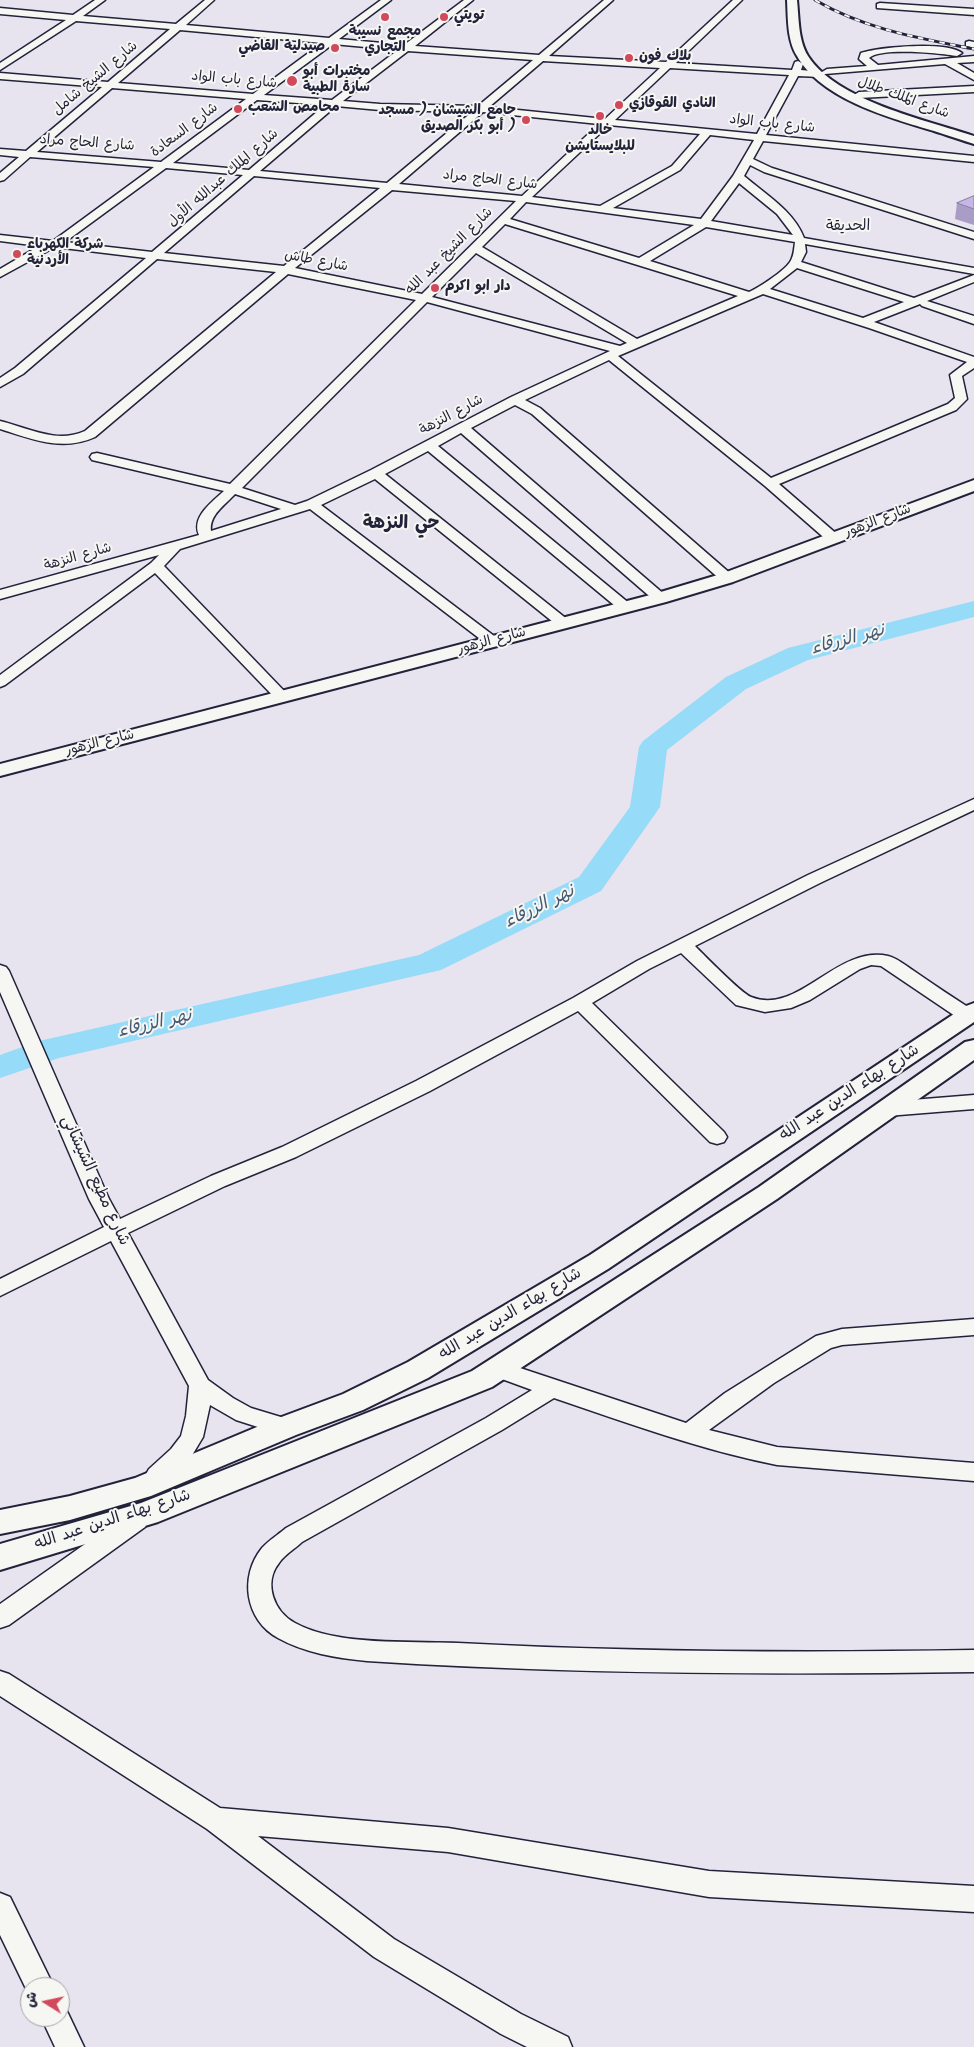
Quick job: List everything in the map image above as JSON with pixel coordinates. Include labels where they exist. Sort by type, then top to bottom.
[{"type":"main road","name":"شارع الملك طلال","points":[[792,0],[794,26],[801,53],[839,91],[860,102],[974,140]]},
{"type":"main road","name":"شارع الملك طلال","points":[[801,0],[805,36],[810,53],[823,73],[859,95],[882,105],[974,134]]},
{"type":"main road","name":"شارع الزهور","points":[[0,770],[660,598],[727,578],[974,485]]},
{"type":"main road","name":"شارع بهاء الدين عبد الله","points":[[0,1522],[70,1508],[144,1501],[286,1427],[353,1402],[418,1370],[506,1320],[637,1236],[971,1014]]},
{"type":"main road","name":"شارع بهاء الدين عبد الله","points":[[0,1557],[144,1501],[482,1379],[768,1193],[974,1048]]},
{"type":"main road","points":[[637,1236],[663,1261]]},
{"type":"street","points":[[0,67],[101,0]]},
{"type":"street","name":"شارع الشيخ شامل","points":[[0,178],[210,0]]},
{"type":"street","name":"شارع السعادة","points":[[48,244],[154,164],[252,96],[380,0]]},
{"type":"street","name":"شارع السعادة","points":[[327,40],[387,0]]},
{"type":"street","name":"شارع الملك عبدالله الأول","points":[[0,383],[19,371],[155,257],[334,103],[469,0]]},
{"type":"street","points":[[0,425],[54,441],[71,441],[86,436],[390,186],[609,0]]},
{"type":"street","name":"شارع الشيخ عبد الله","points":[[207,537],[204,530],[205,520],[233,489],[524,198],[608,123],[738,0]]},
{"type":"street","points":[[898,0],[974,4]]},
{"type":"street","points":[[880,6],[974,12]]},
{"type":"street","points":[[0,11],[407,48],[795,74],[948,62],[974,58]]},
{"type":"street","points":[[876,68],[864,59],[864,55],[873,52],[926,50],[944,51],[974,58]]},
{"type":"street","points":[[641,262],[704,222],[740,174],[795,74],[801,53]]},
{"type":"street","points":[[948,62],[974,77]]},
{"type":"street","name":"شارع باب الواد","points":[[0,76],[252,96],[308,97],[334,103],[400,108],[481,109],[974,159]]},
{"type":"street","points":[[859,95],[974,89]]},
{"type":"street","name":"شارع السعادة","points":[[0,274],[166,165],[252,96]]},
{"type":"street","points":[[604,208],[676,168],[707,132]]},
{"type":"street","name":"شارع الحاج مراد","points":[[0,152],[166,165],[524,198],[704,222],[974,271]]},
{"type":"street","points":[[747,160],[768,170],[974,236]]},
{"type":"street","points":[[740,174],[768,170]]},
{"type":"street","points":[[740,174],[781,212],[796,230],[800,240],[800,252],[795,264],[974,320]]},
{"type":"street","points":[[503,220],[641,262],[868,324],[974,362]]},
{"type":"street","name":"شارع طاش","points":[[0,238],[155,257],[286,270],[424,298],[616,353]]},
{"type":"street","points":[[475,248],[636,343]]},
{"type":"street","name":"شارع النزهة","points":[[0,596],[174,547],[312,504],[376,473],[515,400],[636,343],[756,293],[795,264]]},
{"type":"street","points":[[921,303],[974,278]]},
{"type":"street","points":[[868,324],[974,285]]},
{"type":"street","points":[[616,353],[834,539]]},
{"type":"street","points":[[770,483],[952,407],[961,398],[956,375],[974,362]]},
{"type":"street","points":[[0,367],[19,371]]},
{"type":"street","points":[[515,400],[536,411],[727,578]]},
{"type":"street","points":[[462,427],[660,598]]},
{"type":"street","points":[[429,445],[625,607]]},
{"type":"street","points":[[97,457],[233,489],[296,510]]},
{"type":"street","points":[[376,473],[563,623]]},
{"type":"street","points":[[312,504],[493,642]]},
{"type":"street","points":[[0,682],[156,566],[174,547]]},
{"type":"street","points":[[156,566],[282,697]]},
{"type":"street","points":[[0,1288],[114,1230],[218,1181],[289,1152],[423,1086],[580,1002],[643,965],[814,879],[974,804]]},
{"type":"street","points":[[683,945],[743,1001],[751,1004],[772,1006],[790,1003],[863,960],[878,958],[886,961],[971,1014]]},
{"type":"street","name":"شارع مطيع الشيشاني","points":[[2,977],[114,1230],[200,1386],[225,1404],[244,1414],[286,1427]]},
{"type":"street","points":[[580,1002],[717,1137]]},
{"type":"street","points":[[887,1109],[921,1108],[948,1102],[974,1102]]},
{"type":"street","points":[[688,1434],[733,1399],[824,1342],[842,1337],[974,1327]]},
{"type":"street","points":[[499,1369],[551,1389],[688,1434],[755,1452],[777,1456],[974,1472]]},
{"type":"street","points":[[0,1618],[144,1501],[194,1438],[199,1419],[200,1386]]},
{"type":"street","points":[[551,1389],[494,1424],[294,1535],[270,1556],[262,1572],[260,1596],[267,1615],[285,1630],[311,1641],[351,1648],[550,1660],[662,1663],[974,1661]]},
{"type":"street","points":[[0,1682],[216,1820],[384,1948],[511,2024],[558,2047]]},
{"type":"street","points":[[216,1820],[448,1840],[709,1884],[974,1899]]},
{"type":"street","points":[[0,1906],[35,1977]]},
{"type":"street","points":[[60,2027],[70,2047]]},
{"type":"building","points":[[974,196],[974,209],[957,203]]},
{"type":"waterway","name":"نهر الزرقاء","points":[[0,1067],[51,1049],[429,963],[590,884],[645,807],[653,747],[736,683],[798,654],[974,609]]},
{"type":"railway","points":[[815,0],[834,10],[872,25],[912,36],[974,49]]},
{"type":"place","name":"مجمع نسيبة التجاري","points":[[385,17]]},
{"type":"place","name":"تويتي","points":[[444,17]]},
{"type":"place","name":"صيدلية القاضي","points":[[335,48]]},
{"type":"place","name":"بلاك فون","points":[[629,58]]},
{"type":"place","name":"مختبرات أبو سارة الطبية","points":[[292,81]]},
{"type":"place","name":"النادي القوقازي","points":[[619,105]]},
{"type":"place","name":"محامص الشعب","points":[[238,109]]},
{"type":"place","name":"خالد للبلايستايشن","points":[[600,116]]},
{"type":"place","name":"جامع الشيشان ( مسجد أبو بكر الصديق )","points":[[526,120]]},
{"type":"place","name":"شركة الكهرباء الأردنية","points":[[17,254]]},
{"type":"place","name":"دار ابو اكرم","points":[[435,288]]},
{"type":"district","name":"الحديقة","points":[[848,227]]},
{"type":"district","name":"حي النزهة","points":[[401,525]]}]
